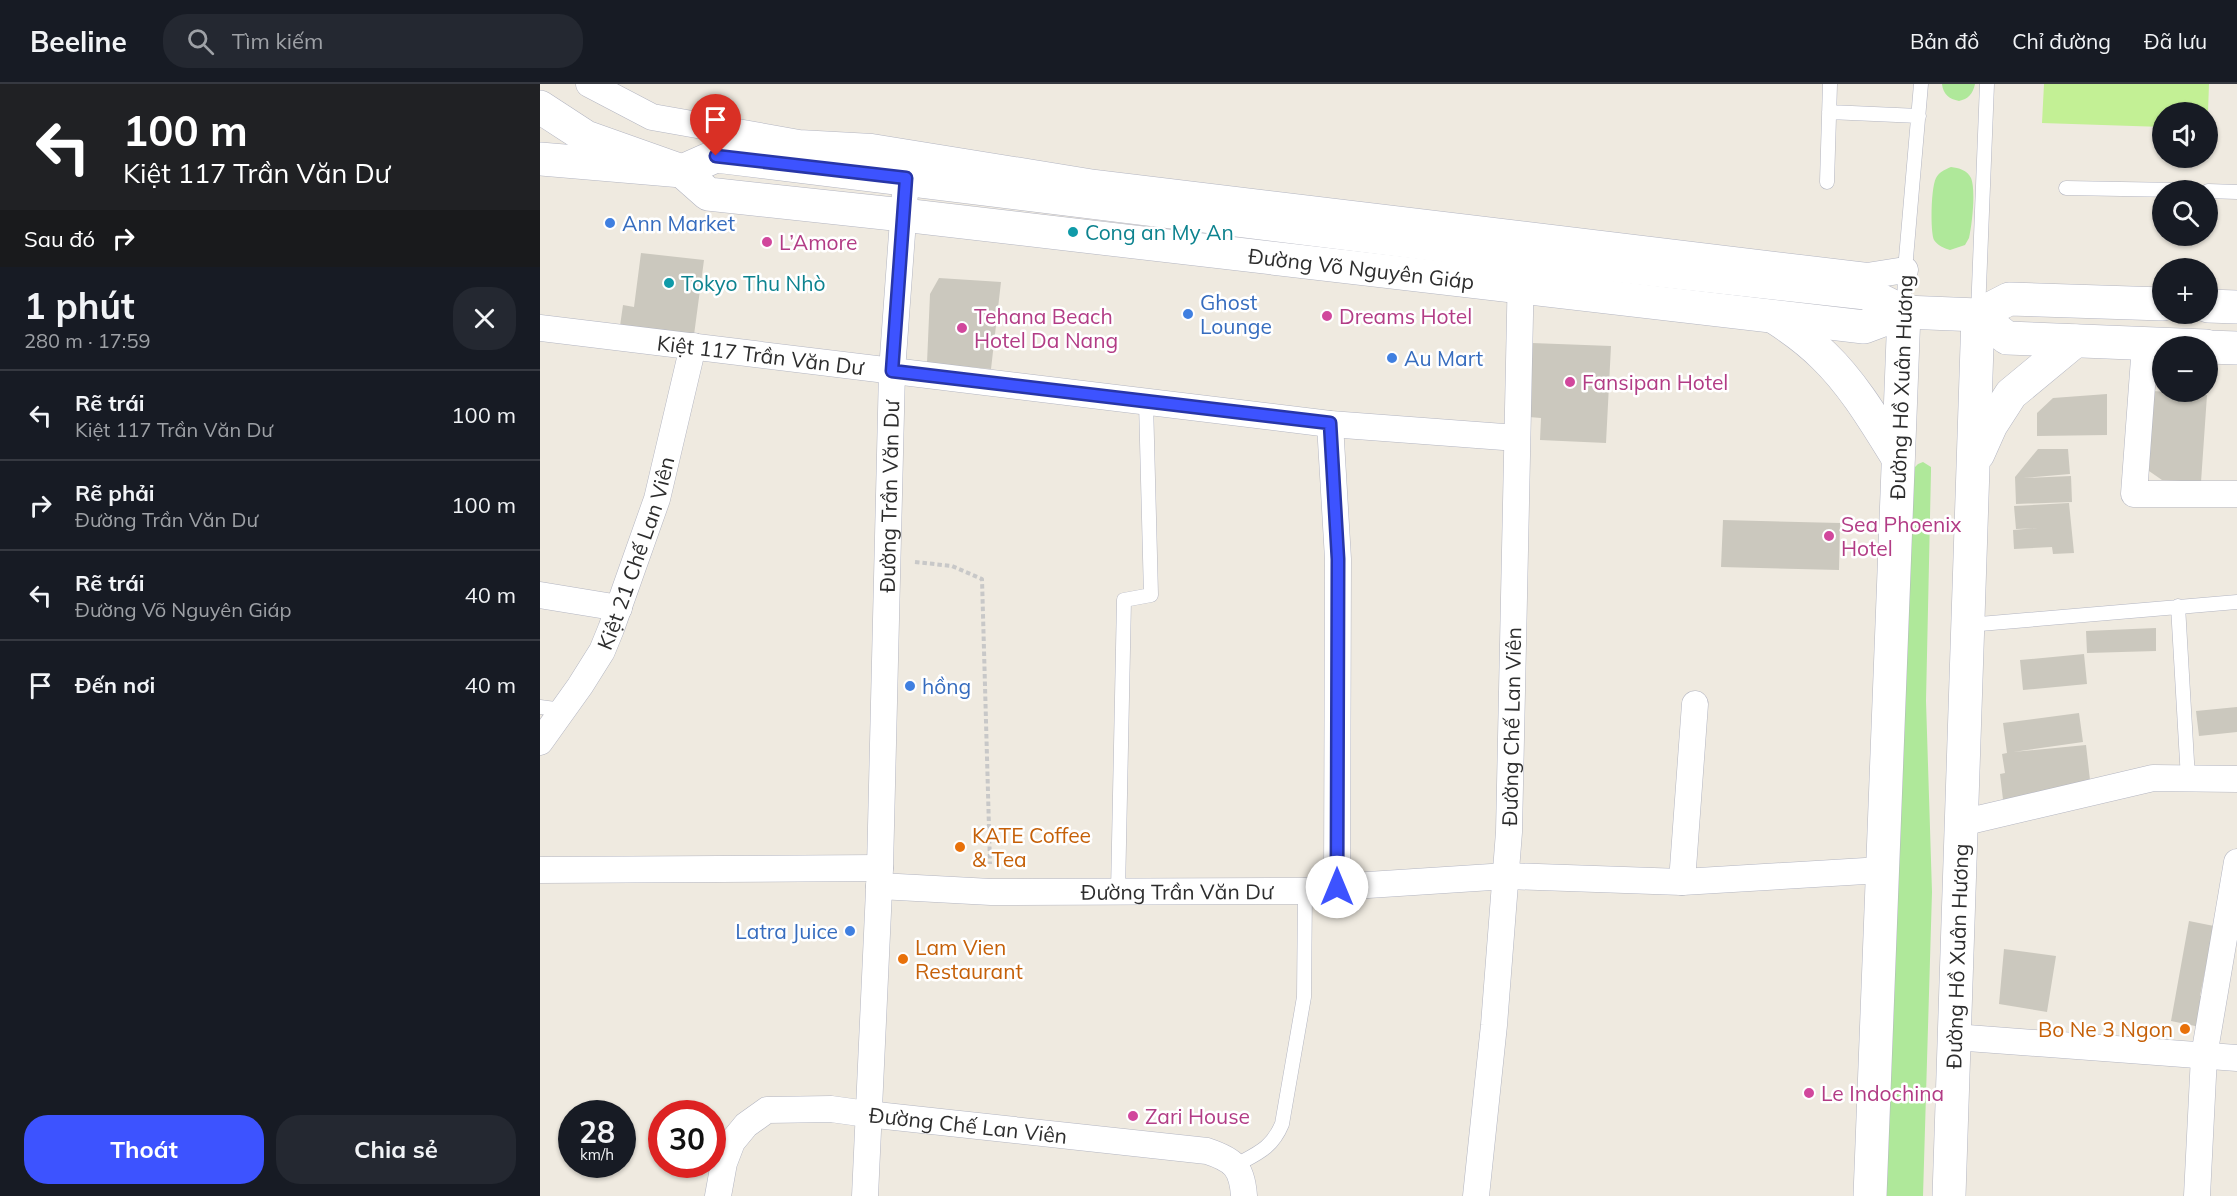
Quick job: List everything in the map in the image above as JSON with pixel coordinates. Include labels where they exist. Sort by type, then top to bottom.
[{"type":"main road","name":"Đường Võ Nguyên Giáp","points":[[540,107],[586,137],[682,171],[708,194],[1864,327],[1904,312],[1978,315]]},
{"type":"main road","name":"Đường Võ Nguyên Giáp","points":[[682,171],[716,156],[1521,255],[1866,293],[1904,312]]},
{"type":"main road","points":[[540,159],[682,171]]},
{"type":"main road","points":[[2152,304],[2009,298],[1978,315],[2007,338],[2152,345]]},
{"type":"main road","points":[[2218,306],[2237,307]]},
{"type":"main road","name":"Đường Hồ Xuân Hương","points":[[1869,1196],[1904,312]]},
{"type":"main road","name":"Đường Hồ Xuân Hương","points":[[1949,1196],[1978,315]]},
{"type":"main road","points":[[1776,318],[1803,337],[1826,358],[1871,415],[1898,458]]},
{"type":"main road","points":[[1973,467],[1991,425],[2011,394],[2075,341]]},
{"type":"main road","points":[[2218,347],[2237,348]]},
{"type":"street","points":[[589,84],[652,117],[798,143],[872,147],[1095,183],[1868,276],[1905,270]]},
{"type":"street","name":"Đường Trần Văn Dư","points":[[864,1196],[867,1114],[872,1076],[879,877],[892,371],[906,178]]},
{"type":"street","name":"Đường Chế Lan Viên","points":[[1476,1196],[1507,876],[1521,255]]},
{"type":"street","name":"Kiệt 117 Trần Văn Dư","points":[[540,328],[1330,423],[1517,438]]},
{"type":"street","points":[[2145,345],[2134,494],[2237,494]]},
{"type":"street","name":"Kiệt 21 Chế Lan Viên","points":[[540,742],[551,708],[602,651],[619,608],[657,499],[693,346]]},
{"type":"street","points":[[1330,423],[1338,559],[1337,887]]},
{"type":"street","points":[[540,595],[619,608]]},
{"type":"street","points":[[1695,704],[1682,882],[1882,870]]},
{"type":"street","name":"Đường Hồ Xuân Hương","points":[[1961,823],[2153,778],[2237,779]]},
{"type":"street","points":[[2197,1196],[2204,1056],[2237,862]]},
{"type":"street","points":[[540,870],[879,877]]},
{"type":"street","name":"Đường Trần Văn Dư","points":[[879,877],[991,892],[1305,891],[1507,876],[1682,882]]},
{"type":"street","points":[[1954,1037],[2237,1058]]},
{"type":"street","name":"Đường Chế Lan Viên","points":[[718,1196],[724,1163],[732,1142],[746,1125],[767,1110],[831,1109],[1192,1148],[1223,1156],[1236,1165]]},
{"type":"street","points":[[1236,1165],[1242,1180],[1244,1196]]},
{"type":"lane","points":[[1827,182],[1830,84]]},
{"type":"lane","name":"Đường Hồ Xuân Hương","points":[[1904,312],[1905,270],[1921,84]]},
{"type":"lane","name":"Đường Hồ Xuân Hương","points":[[1978,315],[1987,84]]},
{"type":"lane","points":[[1829,112],[1919,116]]},
{"type":"lane","points":[[2066,188],[2152,190]]},
{"type":"lane","points":[[2218,191],[2237,192]]},
{"type":"lane","points":[[1118,892],[1124,600],[1150,595],[1146,402]]},
{"type":"lane","points":[[1968,625],[2237,602]]},
{"type":"lane","points":[[2178,606],[2188,779]]},
{"type":"lane","points":[[1236,1165],[1268,1147],[1276,1138],[1282,1124],[1304,997],[1305,891]]},
{"type":"path","points":[[887,558],[951,566],[982,579],[991,892]]},
{"type":"green space","points":[[1942,84],[1975,84],[1970,96],[1959,101],[1947,96]]},
{"type":"green space","points":[[2044,84],[2209,84],[2208,102],[2152,102],[2152,127],[2042,123]]},
{"type":"green space","points":[[1951,167],[1969,175],[1973,199],[1969,238],[1965,245],[1950,250],[1934,240],[1932,209],[1936,178]]},
{"type":"green space","points":[[1923,462],[1931,467],[1926,701],[1932,892],[1923,1196],[1886,1196],[1911,471]]},
{"type":"building","name":"Tokyo Thu Nhò","points":[[641,253],[704,260],[694,335],[620,326],[623,305],[634,307]]},
{"type":"building","name":"Tehana Beach Hotel Da Nang","points":[[939,278],[1001,282],[991,369],[927,363],[930,294]]},
{"type":"building","name":"Fansipan Hotel","points":[[1532,343],[1611,346],[1606,443],[1540,440],[1541,418],[1529,417]]},
{"type":"building","points":[[2107,394],[2107,435],[2037,436],[2037,413],[2053,398]]},
{"type":"building","points":[[2152,402],[2207,402],[2201,482],[2162,480],[2149,471]]},
{"type":"building","points":[[2038,449],[2068,449],[2070,474],[2023,478],[2071,476],[2072,502],[2016,504],[2015,477]]},
{"type":"building","points":[[2069,503],[2074,553],[2053,554],[2052,547],[2014,549],[2013,530],[2038,528],[2016,529],[2014,506]]},
{"type":"building","points":[[1723,520],[1840,523],[1839,570],[1721,567]]},
{"type":"building","points":[[2156,628],[2156,651],[2087,653],[2086,631]]},
{"type":"building","points":[[2084,654],[2087,684],[2023,690],[2020,660]]},
{"type":"building","points":[[2237,707],[2237,732],[2199,736],[2196,711]]},
{"type":"building","points":[[2079,713],[2083,742],[2013,752],[2086,745],[2090,780],[2004,808],[2000,774],[2005,773],[2002,754],[2007,753],[2003,723]]},
{"type":"building","points":[[2189,921],[2214,926],[2200,996],[2205,996],[2200,1027],[2171,1021]]},
{"type":"building","points":[[2004,949],[2056,956],[2047,1012],[1999,1004]]},
{"type":"place","name":"Ann Market","points":[[610,223]]},
{"type":"place","name":"Cong an My An","points":[[1073,232]]},
{"type":"place","name":"L’Amore","points":[[767,242]]},
{"type":"place","name":"Tokyo Thu Nhò","points":[[669,283]]},
{"type":"place","name":"Ghost Lounge","points":[[1188,314]]},
{"type":"place","name":"Dreams Hotel","points":[[1327,316]]},
{"type":"place","name":"Tehana Beach Hotel Da Nang","points":[[962,328]]},
{"type":"place","name":"Au Mart","points":[[1392,358]]},
{"type":"place","name":"Fansipan Hotel","points":[[1570,382]]},
{"type":"place","name":"Sea Phoenix Hotel","points":[[1829,536]]},
{"type":"place","name":"hồng","points":[[910,686]]},
{"type":"place","name":"KATE Coffee & Tea","points":[[960,847]]},
{"type":"place","name":"Latra Juice","points":[[850,931]]},
{"type":"place","name":"Lam Vien Restaurant","points":[[903,959]]},
{"type":"place","name":"Bo Ne 3 Ngon","points":[[2185,1029]]},
{"type":"place","name":"Le Indochina","points":[[1809,1093]]},
{"type":"place","name":"Zari House","points":[[1133,1116]]},
{"type":"route","points":[[716,156],[906,178],[892,371],[1330,423],[1338,559],[1337,887]]}]
